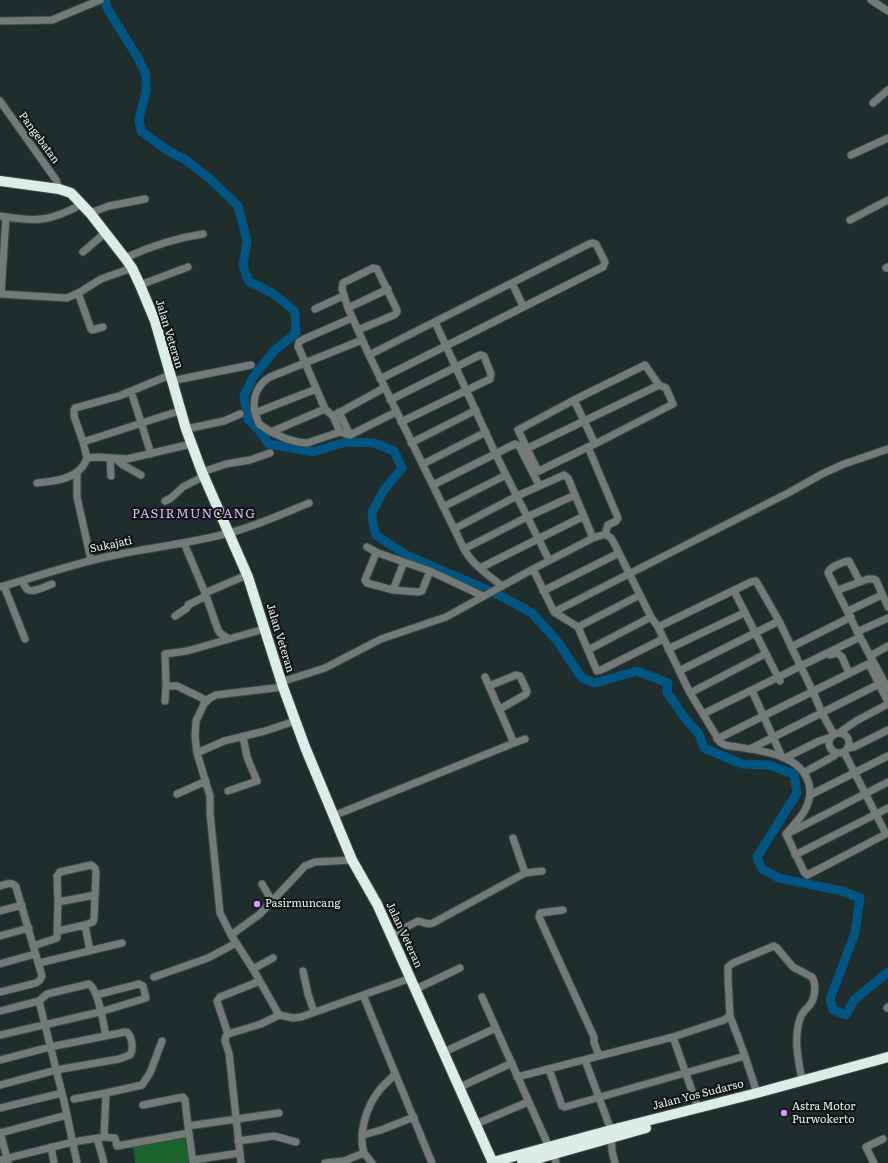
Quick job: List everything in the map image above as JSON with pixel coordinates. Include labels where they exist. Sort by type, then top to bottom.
[{"type":"highway","name":"Jalan Veteran","points":[[0,181],[59,189],[70,193],[90,213],[132,268],[154,321],[179,411],[191,444],[247,575],[282,685],[333,816],[352,860],[377,904],[493,1163]]},
{"type":"highway","name":"Jalan Yos Sudarso","points":[[493,1163],[553,1155],[611,1133],[888,1057]]},
{"type":"highway","name":"Jalan Yos Sudarso","points":[[611,1133],[888,1064]]},
{"type":"street","points":[[0,21],[52,20],[100,0]]},
{"type":"street","points":[[871,0],[888,11]]},
{"type":"street","points":[[873,103],[888,90]]},
{"type":"street","name":"Pangebatan","points":[[0,102],[56,180],[59,189]]},
{"type":"street","points":[[851,155],[888,138]]},
{"type":"street","points":[[90,213],[110,206],[145,199]]},
{"type":"street","points":[[850,220],[888,200]]},
{"type":"street","points":[[82,204],[60,215],[47,219],[39,220],[3,216],[0,294],[67,298],[101,279],[132,268]]},
{"type":"street","points":[[83,252],[105,233]]},
{"type":"street","points":[[125,258],[145,248],[164,242],[203,234]]},
{"type":"street","points":[[369,355],[588,244],[596,244],[604,262],[602,267],[380,378]]},
{"type":"street","points":[[140,285],[188,267]]},
{"type":"street","points":[[358,330],[394,315],[398,310],[377,269],[373,268],[343,283],[343,296],[352,318],[384,388],[464,549],[469,557],[500,587]]},
{"type":"street","points":[[512,283],[523,306]]},
{"type":"street","points":[[348,308],[388,289]]},
{"type":"street","points":[[78,293],[91,329],[103,327]]},
{"type":"street","points":[[315,309],[343,296]]},
{"type":"street","points":[[325,410],[298,349],[299,342],[352,318]]},
{"type":"street","points":[[435,322],[495,453],[549,560]]},
{"type":"street","points":[[362,340],[264,381],[256,392],[254,406],[259,424],[271,432],[287,439],[307,443],[340,432],[350,435],[396,412]]},
{"type":"street","points":[[390,400],[480,355],[484,356],[491,377],[401,422]]},
{"type":"street","points":[[37,483],[55,482],[76,473],[84,464],[87,458],[84,442],[74,416],[75,408],[119,396],[170,378],[251,365]]},
{"type":"street","points":[[644,365],[648,368],[659,384],[666,388],[673,404],[672,406],[595,444],[539,471],[537,470],[518,432],[519,428],[574,400],[644,365]]},
{"type":"street","points":[[526,449],[584,422],[659,384]]},
{"type":"street","points":[[336,414],[384,388]]},
{"type":"street","points":[[255,413],[316,389]]},
{"type":"street","points":[[131,391],[151,454]]},
{"type":"street","points":[[574,400],[595,444]]},
{"type":"street","points":[[271,432],[325,410],[336,414],[350,435]]},
{"type":"street","points":[[411,443],[476,410]]},
{"type":"street","points":[[84,442],[179,411]]},
{"type":"street","points":[[186,430],[224,420],[240,414]]},
{"type":"street","points":[[336,414],[340,432]]},
{"type":"street","points":[[423,464],[486,432]]},
{"type":"street","points":[[87,458],[98,457],[127,459],[191,444]]},
{"type":"street","points":[[433,485],[495,453],[517,444],[539,485]]},
{"type":"street","points":[[588,447],[618,518],[608,526],[605,534]]},
{"type":"street","points":[[554,612],[790,492],[822,474],[844,464],[888,449]]},
{"type":"street","points":[[165,501],[203,474],[226,464],[250,460],[270,453]]},
{"type":"street","points":[[113,458],[140,475]]},
{"type":"street","points":[[111,476],[113,458]]},
{"type":"street","points":[[76,473],[77,497],[91,560]]},
{"type":"street","points":[[443,507],[506,475]]},
{"type":"street","points":[[454,529],[516,496],[560,475],[565,475],[568,478],[593,538]]},
{"type":"street","points":[[464,549],[527,517],[575,495]]},
{"type":"street","name":"Sukajati","points":[[2,586],[91,560],[229,533],[265,521],[309,503]]},
{"type":"street","points":[[480,568],[584,516]]},
{"type":"street","points":[[280,1015],[231,935],[220,912],[210,813],[210,796],[197,753],[195,736],[195,724],[206,700],[213,696],[222,694],[282,685],[325,668],[381,639],[446,617],[549,560],[593,538],[605,534]]},
{"type":"street","points":[[605,534],[611,538],[658,627],[690,693],[722,744],[784,757],[804,772],[808,779],[810,795],[805,810],[786,834]]},
{"type":"street","points":[[184,543],[206,595],[218,630],[229,639]]},
{"type":"street","points":[[367,547],[376,553],[430,571],[484,595]]},
{"type":"street","points":[[376,553],[364,581],[367,583],[393,590],[420,592],[422,591],[430,571]]},
{"type":"street","points":[[543,591],[619,553]]},
{"type":"street","points":[[860,582],[850,563],[847,561],[832,568],[828,573],[888,690]]},
{"type":"street","points":[[393,590],[404,562]]},
{"type":"street","points":[[533,569],[554,612],[578,627],[594,667],[599,671],[663,640]]},
{"type":"street","points":[[175,616],[187,608],[188,605],[247,575]]},
{"type":"street","points":[[838,590],[868,579],[876,580],[888,607]]},
{"type":"street","points":[[22,581],[26,589],[30,591],[34,591],[52,584]]},
{"type":"street","points":[[658,627],[756,581],[779,622],[822,713],[835,735]]},
{"type":"street","points":[[2,586],[25,639]]},
{"type":"street","points":[[734,591],[779,679]]},
{"type":"street","points":[[578,627],[640,595]]},
{"type":"street","points":[[791,648],[882,595]]},
{"type":"street","points":[[668,649],[744,613]]},
{"type":"street","points":[[588,650],[652,617]]},
{"type":"street","points":[[704,716],[801,668],[888,618]]},
{"type":"street","points":[[679,671],[779,622]]},
{"type":"street","points":[[166,701],[166,653],[187,651],[264,629]]},
{"type":"street","points":[[718,739],[813,692],[871,658],[888,646]]},
{"type":"street","points":[[801,668],[837,653],[842,656],[851,670]]},
{"type":"street","points":[[690,693],[765,654]]},
{"type":"street","points":[[784,757],[818,741],[835,735],[888,703],[880,684],[868,664],[851,670]]},
{"type":"street","points":[[880,675],[888,670]]},
{"type":"street","points":[[489,686],[516,674],[520,676],[527,690],[526,694],[500,709]]},
{"type":"street","points":[[485,677],[514,744]]},
{"type":"street","points":[[704,716],[754,695],[779,679]]},
{"type":"street","points":[[750,749],[880,684]]},
{"type":"street","points":[[166,686],[177,686],[206,700]]},
{"type":"street","points":[[754,695],[784,757]]},
{"type":"street","points":[[197,753],[224,741],[243,737],[295,721]]},
{"type":"street","points":[[804,772],[834,756],[836,753],[854,747],[888,730]]},
{"type":"street","points":[[786,834],[804,872],[809,874],[887,834],[855,773],[846,750],[848,739],[845,735],[835,735]]},
{"type":"street","points":[[835,735],[829,745],[831,750],[836,753]]},
{"type":"street","points":[[228,791],[256,782],[247,757],[243,737]]},
{"type":"street","points":[[333,816],[525,739]]},
{"type":"street","points":[[810,795],[888,756]]},
{"type":"street","points":[[177,794],[206,781]]},
{"type":"street","points":[[786,834],[888,782]]},
{"type":"street","points":[[795,855],[888,808]]},
{"type":"street","points":[[513,838],[525,873]]},
{"type":"street","points":[[231,935],[260,914],[305,866],[309,864],[352,860]]},
{"type":"street","points":[[33,946],[57,938],[57,876],[60,872],[91,865],[94,867],[96,874],[93,922],[58,931]]},
{"type":"street","points":[[391,935],[418,921],[429,924],[433,923],[525,873],[542,871]]},
{"type":"street","points":[[0,886],[9,883],[15,885],[42,976],[36,983],[0,992]]},
{"type":"street","points":[[262,884],[272,901]]},
{"type":"street","points":[[58,902],[95,895]]},
{"type":"street","points":[[0,911],[22,905]]},
{"type":"street","points":[[563,910],[540,913],[539,917],[578,1000],[594,1037],[594,1042],[600,1056]]},
{"type":"street","points":[[84,925],[90,951]]},
{"type":"street","points":[[0,936],[29,928]]},
{"type":"street","points":[[39,964],[122,943]]},
{"type":"street","points":[[154,977],[208,958],[236,943]]},
{"type":"street","points":[[757,1093],[730,1016],[728,967],[733,963],[774,946],[793,967],[812,977],[815,988],[812,1001],[802,1015],[797,1031],[802,1080]]},
{"type":"street","points":[[0,964],[36,954]]},
{"type":"street","points":[[253,969],[274,958]]},
{"type":"street","points":[[416,989],[460,968]]},
{"type":"street","points":[[303,971],[314,1012]]},
{"type":"street","points":[[228,1034],[261,1024],[280,1015],[297,1017],[314,1012],[411,978]]},
{"type":"street","points":[[241,1163],[229,1054],[225,1041],[228,1034],[217,1001],[220,997],[260,981]]},
{"type":"street","points":[[0,1011],[39,1001],[47,994],[89,984],[93,987],[96,995],[106,1036]]},
{"type":"street","points":[[0,1035],[100,1012],[146,998],[143,986],[139,984],[96,995]]},
{"type":"street","points":[[363,995],[432,1163]]},
{"type":"street","points":[[482,997],[553,1155]]},
{"type":"street","points":[[39,1001],[62,1093],[77,1163]]},
{"type":"street","points":[[517,1077],[672,1037],[719,1022],[730,1016]]},
{"type":"street","points":[[444,1052],[496,1028]]},
{"type":"street","points":[[0,1060],[50,1047],[127,1032],[130,1036],[132,1053],[128,1056],[119,1059],[56,1070],[0,1084]]},
{"type":"street","points":[[672,1037],[698,1108]]},
{"type":"street","points":[[74,1099],[106,1094],[142,1085],[150,1073],[162,1041]]},
{"type":"street","points":[[549,1069],[563,1107],[686,1074],[745,1056]]},
{"type":"street","points":[[584,1060],[600,1098],[611,1133],[615,1163]]},
{"type":"street","points":[[460,1087],[512,1063]]},
{"type":"street","points":[[372,1163],[364,1153],[362,1147],[367,1112],[378,1092],[395,1074]]},
{"type":"street","points":[[0,1108],[62,1093]]},
{"type":"street","points":[[104,1163],[101,1138],[106,1094]]},
{"type":"street","points":[[143,1105],[183,1097],[185,1100],[193,1162],[240,1153]]},
{"type":"street","points":[[476,1124],[528,1102]]},
{"type":"street","points":[[67,1115],[0,1133],[5,1160],[73,1142],[101,1138],[115,1138],[117,1146],[236,1120],[279,1113]]},
{"type":"street","points":[[363,1135],[382,1130],[414,1117]]},
{"type":"street","points":[[238,1141],[274,1136],[296,1142]]},
{"type":"street","points":[[874,1163],[866,1147],[883,1139]]},
{"type":"street","points":[[51,1147],[54,1163]]},
{"type":"street","points":[[325,1163],[344,1161],[364,1153]]},
{"type":"green space","points":[[185,1138],[189,1163],[135,1163],[133,1146]]},
{"type":"waterway","points":[[105,0],[107,8],[138,58],[146,75],[146,91],[139,120],[141,131],[167,150],[186,160],[210,179],[238,206],[247,241],[243,266],[249,282],[274,294],[295,312],[296,333],[274,351],[253,377],[244,396],[247,418],[258,429],[269,444],[313,452],[346,442],[374,443],[394,451],[402,468],[384,490],[372,512],[376,535],[406,555],[499,595],[532,613],[558,642],[582,678],[595,683],[637,671],[668,683],[667,692],[684,717],[699,734],[704,748],[742,764],[769,765],[794,774],[797,793],[757,857],[762,869],[779,878],[842,891],[860,898],[855,933],[830,999],[833,1010],[846,1015],[854,1000],[888,972]]},
{"type":"place","name":"Pasirmuncang","points":[[257,904]]},
{"type":"place","name":"Astra Motor Purwokerto","points":[[784,1113]]},
{"type":"district","name":"PASIRMUNCANG","points":[[194,514]]}]
